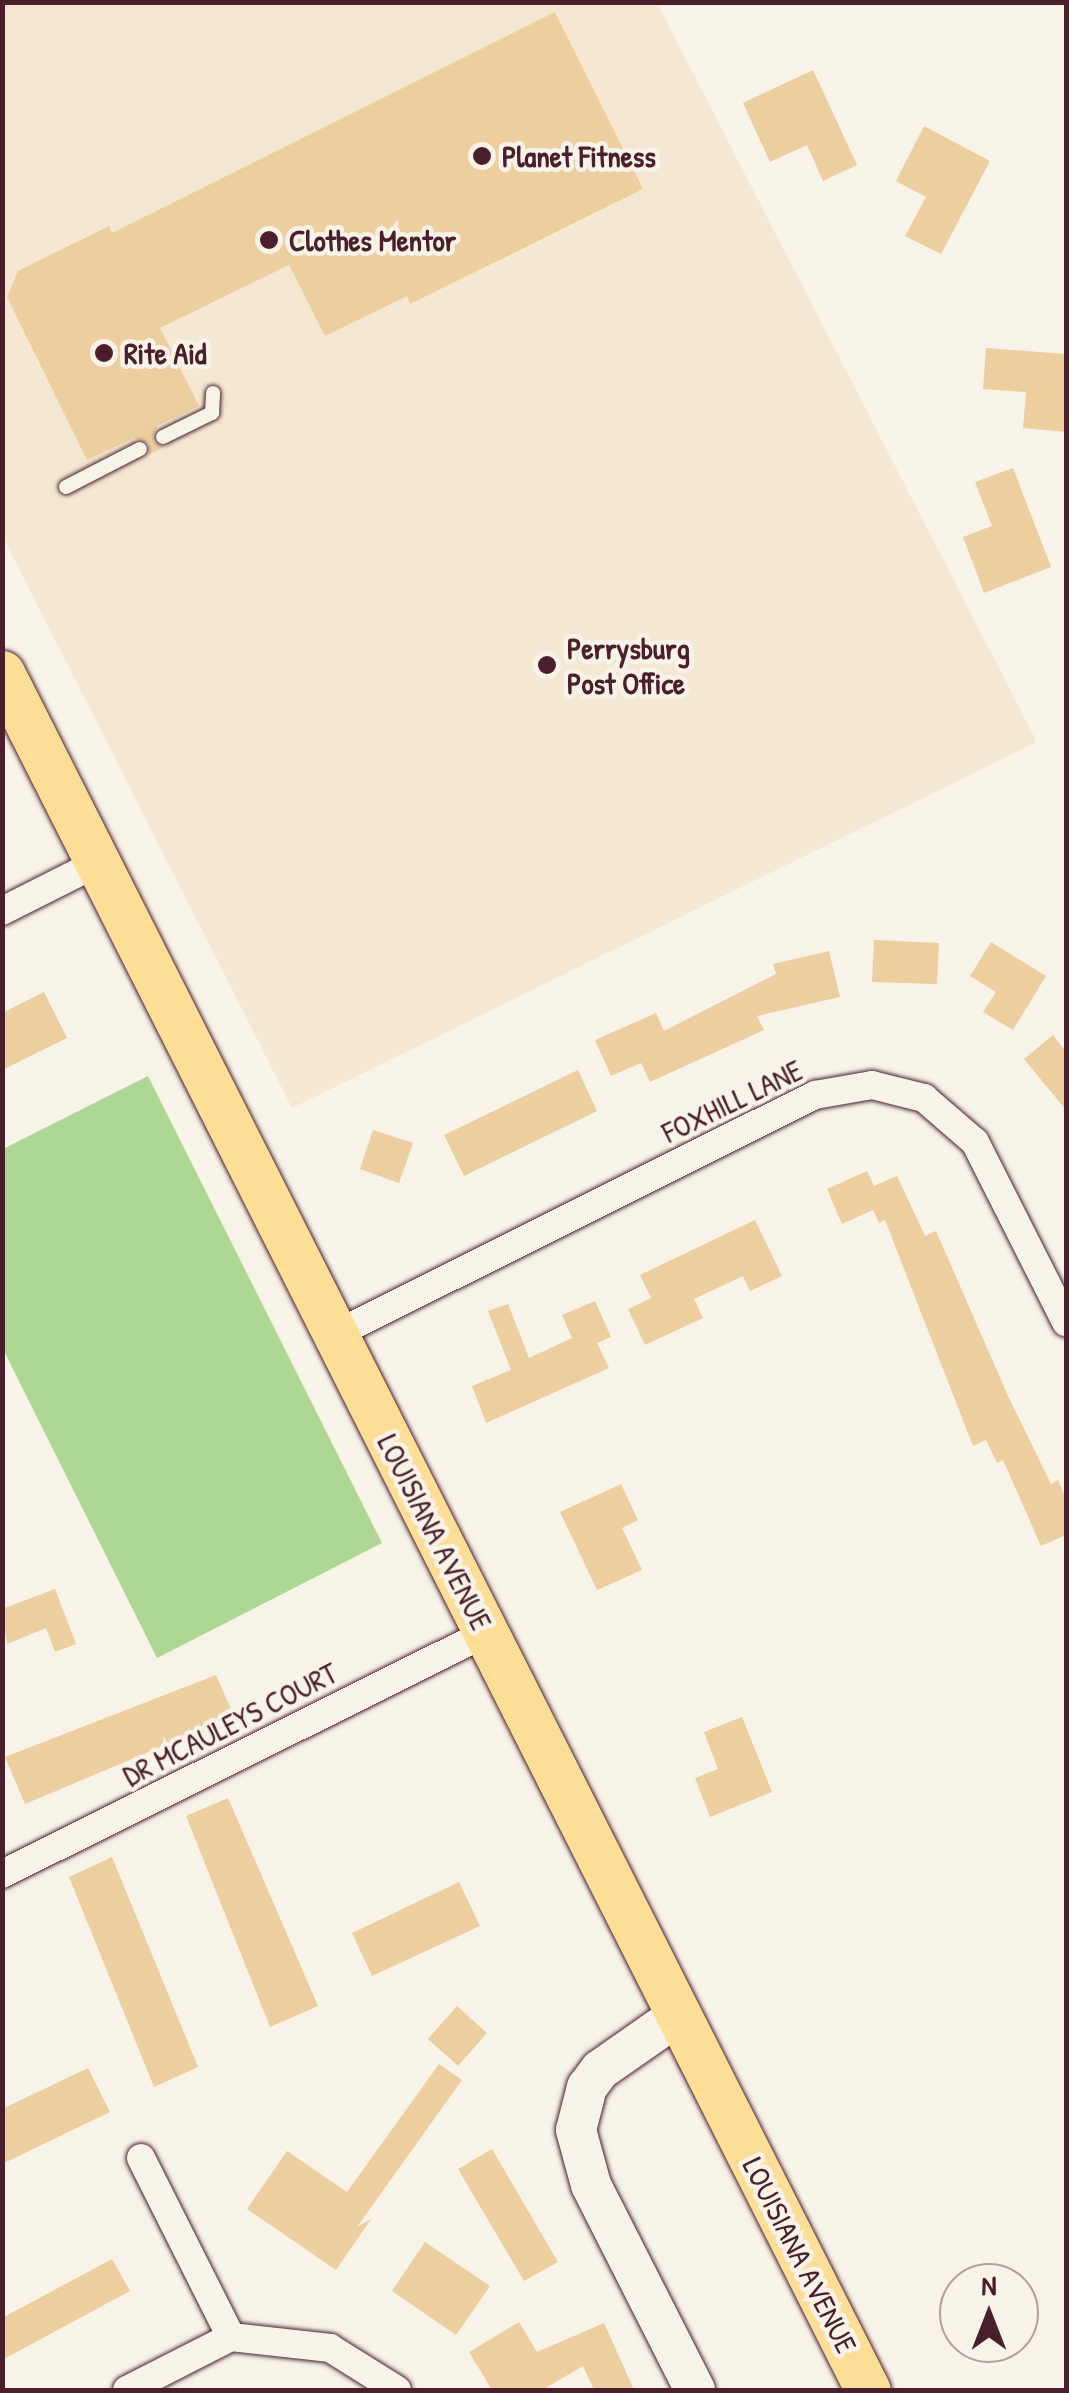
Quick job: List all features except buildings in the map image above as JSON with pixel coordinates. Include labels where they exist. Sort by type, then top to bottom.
[{"type":"main road","name":"LOUISIANA AVENUE","points":[[2,673],[868,2390]]},
{"type":"street","points":[[2,911],[97,863]]},
{"type":"street","name":"FOXHILL LANE","points":[[334,1335],[815,1095],[872,1085],[924,1098],[976,1142],[1066,1322]]},
{"type":"street","name":"DR MCAULEYS COURT","points":[[2,1874],[486,1633]]},
{"type":"street","points":[[680,2014],[600,2070],[587,2086],[576,2130],[590,2185],[695,2390]]},
{"type":"street","points":[[141,2158],[231,2336]]},
{"type":"street","points":[[127,2390],[231,2336],[330,2348],[368,2366],[396,2390]]},
{"type":"lane","points":[[163,437],[212,413],[214,393]]},
{"type":"lane","points":[[66,487],[140,449]]},
{"type":"shaded area","points":[[3,3],[657,3],[1037,742],[292,1108],[3,537]]},
{"type":"green space","points":[[148,1076],[382,1543],[157,1658],[2,1347],[3,1149]]},
{"type":"place","name":"Planet Fitness","points":[[482,156]]},
{"type":"place","name":"Clothes Mentor","points":[[269,240]]},
{"type":"place","name":"Rite Aid","points":[[104,353]]},
{"type":"place","name":"Perrysburg Post Office","points":[[547,665]]}]
